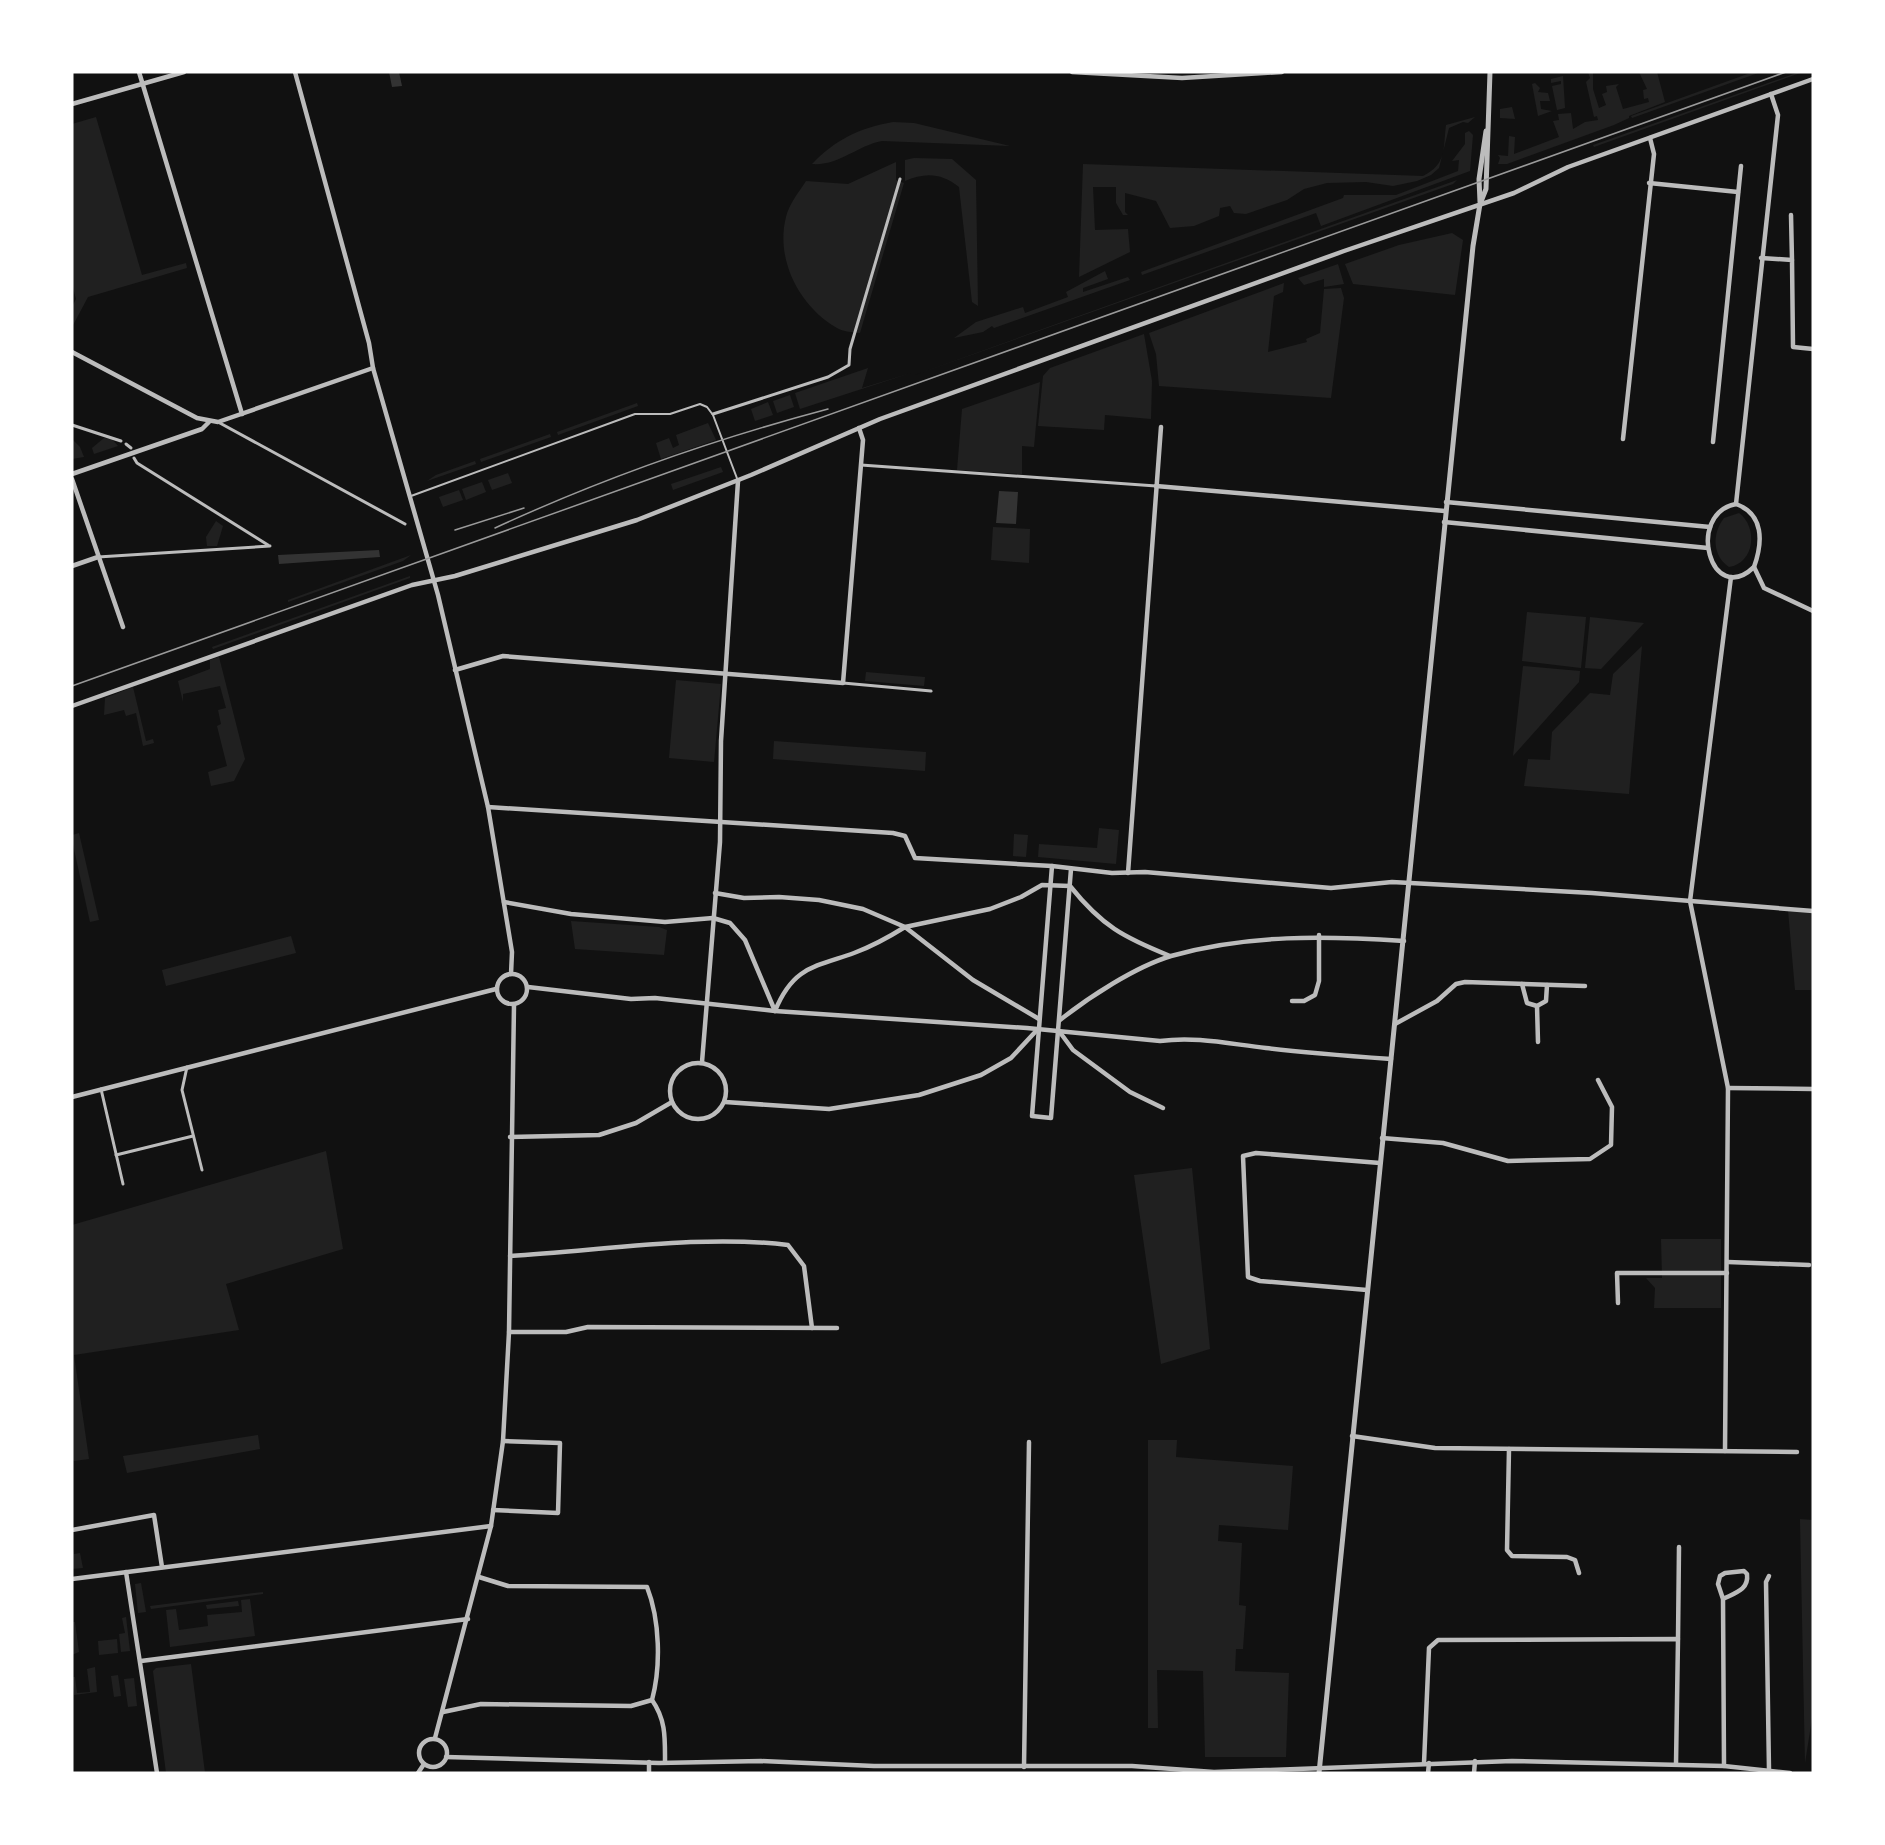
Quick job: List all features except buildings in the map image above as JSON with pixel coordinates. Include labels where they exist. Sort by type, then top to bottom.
[{"type":"street","points":[[139,72],[242,414]]},
{"type":"street","points":[[72,104],[184,72]]},
{"type":"street","points":[[295,72],[369,343],[373,368],[434,581],[488,807],[512,952],[511,974]]},
{"type":"street","points":[[1072,72],[1182,78],[1282,72]]},
{"type":"street","points":[[1319,1772],[1382,1138],[1410,883],[1445,511],[1473,246],[1480,204],[1481,158],[1487,127],[1490,72]]},
{"type":"street","points":[[72,706],[412,585],[434,581],[609,530],[738,481],[859,428],[1514,193],[1568,167],[1813,79]]},
{"type":"street","points":[[1736,504],[1778,115],[1771,94]]},
{"type":"street","points":[[1623,439],[1649,183],[1654,154],[1650,138]]},
{"type":"street","points":[[1713,442],[1741,166]]},
{"type":"street","points":[[713,414],[828,377],[849,365],[850,349],[900,179]]},
{"type":"street","points":[[1649,183],[1738,192]]},
{"type":"street","points":[[1791,214],[1793,347],[1813,349]]},
{"type":"street","points":[[1761,258],[1792,260]]},
{"type":"street","points":[[72,352],[196,418],[218,423],[405,524]]},
{"type":"street","points":[[218,423],[373,368]]},
{"type":"street","points":[[72,474],[202,429],[209,422]]},
{"type":"street","points":[[72,425],[121,441]]},
{"type":"street","points":[[843,683],[862,440],[859,428]]},
{"type":"street","points":[[1128,873],[1161,428]]},
{"type":"street","points":[[126,444],[131,448]]},
{"type":"street","points":[[72,566],[99,557],[270,546],[137,464],[134,458]]},
{"type":"street","points":[[860,465],[1156,486],[1445,511]]},
{"type":"street","points":[[72,479],[123,627]]},
{"type":"street","points":[[702,1062],[720,842],[725,674],[738,481]]},
{"type":"street","points":[[1446,502],[1710,527]]},
{"type":"street","points":[[1754,567],[1741,575],[1731,577],[1716,568],[1708,548],[1710,527],[1721,511],[1736,504],[1745,507],[1755,517],[1759,526],[1760,546],[1754,567],[1764,588],[1813,611]]},
{"type":"street","points":[[1444,522],[1708,548]]},
{"type":"street","points":[[1725,1451],[1728,1089],[1690,901],[1731,577]]},
{"type":"street","points":[[455,670],[503,656],[931,691]]},
{"type":"street","points":[[488,807],[893,833],[905,836],[915,858],[1128,873],[1145,872],[1331,888],[1392,882],[1813,911]]},
{"type":"street","points":[[1052,866],[1032,1116],[1051,1118],[1071,869]]},
{"type":"street","points":[[775,1011],[783,992],[796,975],[820,963],[875,944],[905,927],[990,909],[1049,884],[1070,886],[1092,914],[1124,937],[1170,956]]},
{"type":"street","points":[[715,893],[744,898],[780,897],[819,900],[863,909],[905,927],[974,980],[1039,1019]]},
{"type":"street","points":[[504,902],[571,914],[665,922],[713,918],[730,923],[744,940],[775,1011]]},
{"type":"street","points":[[1059,1020],[1102,990],[1170,956],[1251,941],[1319,935],[1404,941]]},
{"type":"street","points":[[1292,1001],[1304,1001],[1315,995],[1319,981],[1319,935]]},
{"type":"street","points":[[72,1096],[496,988],[502,977],[511,974],[520,976],[528,987],[631,999],[655,998],[775,1011],[1038,1029],[1160,1041],[1179,1038],[1243,1043],[1287,1051],[1391,1059]]},
{"type":"street","points":[[1395,1024],[1437,1001],[1456,984],[1465,982],[1585,986]]},
{"type":"street","points":[[1522,984],[1527,1003],[1537,1006],[1546,1001],[1547,985]]},
{"type":"street","points":[[514,1005],[526,997],[528,987]]},
{"type":"street","points":[[496,988],[502,1001],[514,1005]]},
{"type":"street","points":[[435,1738],[491,1526],[503,1441],[509,1332],[510,1137],[514,1005]]},
{"type":"street","points":[[1537,1006],[1538,1042]]},
{"type":"street","points":[[725,1102],[830,1109],[919,1095],[981,1075],[1011,1058],[1038,1029]]},
{"type":"street","points":[[1059,1031],[1072,1050],[1130,1092],[1163,1108]]},
{"type":"street","points":[[702,1062],[721,1075],[727,1093],[725,1102],[716,1113],[698,1120],[681,1114],[672,1102],[670,1090],[677,1072],[685,1066],[702,1062]]},
{"type":"street","points":[[187,1067],[182,1090],[202,1170]]},
{"type":"street","points":[[1382,1138],[1443,1143],[1508,1161],[1590,1159],[1611,1145],[1612,1107],[1598,1080]]},
{"type":"street","points":[[101,1089],[123,1184]]},
{"type":"street","points":[[1728,1089],[1813,1089]]},
{"type":"street","points":[[510,1137],[599,1135],[636,1123],[672,1102]]},
{"type":"street","points":[[116,1155],[193,1136]]},
{"type":"street","points":[[1367,1290],[1260,1281],[1248,1277],[1243,1156],[1256,1153],[1380,1163]]},
{"type":"street","points":[[510,1256],[709,1242],[752,1241],[788,1245],[804,1266],[812,1328]]},
{"type":"street","points":[[1728,1262],[1809,1265]]},
{"type":"street","points":[[1618,1303],[1617,1274],[1727,1273]]},
{"type":"street","points":[[509,1332],[566,1332],[588,1327],[837,1328]]},
{"type":"street","points":[[1352,1436],[1435,1448],[1797,1452]]},
{"type":"street","points":[[493,1510],[558,1513],[560,1443],[503,1441]]},
{"type":"street","points":[[1024,1767],[1029,1442]]},
{"type":"street","points":[[1509,1449],[1507,1550],[1512,1556],[1568,1557],[1575,1560],[1579,1573]]},
{"type":"street","points":[[72,1530],[154,1515],[162,1567]]},
{"type":"street","points":[[72,1579],[491,1526]]},
{"type":"street","points":[[1676,1764],[1680,1547]]},
{"type":"street","points":[[1723,1599],[1743,1589],[1747,1584],[1747,1574],[1744,1571],[1720,1576],[1718,1584],[1723,1599],[1724,1766]]},
{"type":"street","points":[[126,1572],[157,1773]]},
{"type":"street","points":[[1768,1770],[1766,1582],[1769,1576]]},
{"type":"street","points":[[479,1577],[508,1586],[647,1587],[654,1603],[657,1678],[652,1700],[661,1713],[664,1723],[665,1762]]},
{"type":"street","points":[[141,1661],[468,1619]]},
{"type":"street","points":[[1428,1773],[1429,1648],[1438,1640],[1678,1639]]},
{"type":"street","points":[[442,1712],[481,1704],[631,1706],[652,1700]]},
{"type":"street","points":[[435,1738],[446,1747],[447,1757]]},
{"type":"street","points":[[423,1764],[418,1753],[420,1746],[425,1740],[435,1738]]},
{"type":"street","points":[[423,1764],[437,1766],[447,1757],[649,1762],[761,1761],[861,1766],[1132,1766],[1214,1772],[1319,1772],[1476,1761],[1676,1764],[1790,1773]]},
{"type":"street","points":[[1474,1773],[1476,1761]]},
{"type":"street","points":[[648,1773],[649,1762]]},
{"type":"street","points":[[418,1773],[423,1764]]},
{"type":"street","points":[[860,1773],[861,1766]]},
{"type":"lane","points":[[408,496],[635,414],[670,414],[700,405],[708,407],[713,414],[738,481]]},
{"type":"shaded area","points":[[389,72],[399,72],[402,86],[392,87]]},
{"type":"shaded area","points":[[1588,72],[1593,72],[1593,89],[1599,108],[1606,105],[1602,94],[1607,92],[1606,86],[1619,84],[1616,87],[1623,109],[1649,102],[1648,98],[1644,99],[1643,90],[1647,89],[1639,72],[1657,72],[1665,102],[1629,116],[1614,125],[1507,164],[1498,164],[1500,158],[1498,155],[1508,156],[1509,136],[1515,137],[1514,154],[1559,137],[1553,121],[1559,120],[1558,114],[1571,113],[1573,129],[1585,122],[1598,120],[1597,116],[1594,117],[1586,82],[1590,78]]},
{"type":"shaded area","points":[[1753,72],[1761,72],[1632,118],[1631,116]]},
{"type":"shaded area","points":[[1803,72],[1594,147],[1593,145]]},
{"type":"shaded area","points":[[1563,76],[1565,108],[1557,110],[1552,86],[1561,84],[1561,81],[1551,83],[1551,79]]},
{"type":"shaded area","points":[[1535,83],[1540,88],[1538,92],[1548,93],[1550,101],[1540,101],[1541,109],[1552,111],[1538,116],[1532,84]]},
{"type":"shaded area","points":[[1512,107],[1515,119],[1500,118],[1500,109]]},
{"type":"shaded area","points":[[96,117],[142,275],[186,263],[187,268],[88,297],[72,327],[72,307],[76,299],[72,284],[72,124]]},
{"type":"shaded area","points":[[1475,117],[1468,123],[1463,122],[1449,128],[1443,152],[1446,125]]},
{"type":"shaded area","points":[[893,122],[914,123],[1010,146],[882,141],[831,162],[812,164],[848,136]]},
{"type":"shaded area","points":[[1469,131],[1473,135],[1470,171],[1321,226],[1316,213],[1142,275],[1141,272],[1343,198],[1344,195],[1396,195],[1458,171],[1459,160],[1452,161],[1465,144],[1465,133]]},
{"type":"shaded area","points":[[1442,156],[1439,168],[1431,175],[1417,181],[1393,186],[1366,182],[1327,183],[1304,189],[1287,200],[1246,214],[1234,213],[1230,206],[1220,208],[1219,216],[1194,226],[1170,228],[1156,201],[1125,193],[1125,212],[1128,215],[1123,215],[1116,203],[1116,187],[1093,187],[1095,230],[1128,229],[1130,252],[1079,277],[1083,164],[1423,176],[1436,166]]},
{"type":"shaded area","points":[[914,158],[952,159],[976,180],[978,306],[972,302],[959,187],[953,182],[933,175],[919,176],[905,181],[905,160]]},
{"type":"shaded area","points":[[896,162],[896,180],[904,183],[860,333],[842,330],[812,308],[794,281],[784,250],[787,212],[806,181],[848,184]]},
{"type":"shaded area","points":[[1457,180],[1453,184],[912,376]]},
{"type":"shaded area","points":[[1452,233],[1463,240],[1455,295],[1353,284],[1345,264],[1399,245]]},
{"type":"shaded area","points":[[1338,264],[1344,284],[1324,287],[1324,279],[1304,285],[1298,278]]},
{"type":"shaded area","points":[[1105,271],[1108,279],[1083,288],[1083,292],[1128,277],[1130,280],[994,328],[992,326],[983,332],[954,338],[976,322],[1023,307],[1025,313],[1068,297],[1066,292]]},
{"type":"shaded area","points":[[1284,283],[1283,292],[1274,296],[1268,352],[1307,342],[1306,339],[1320,333],[1324,289],[1341,288],[1344,298],[1331,398],[1159,386],[1156,354],[1149,333]]},
{"type":"shaded area","points":[[1144,334],[1152,381],[1151,419],[1105,415],[1104,430],[1038,426],[1043,376],[1050,368]]},
{"type":"shaded area","points":[[868,368],[862,388],[911,373],[800,409],[795,393]]},
{"type":"shaded area","points":[[1040,382],[1034,447],[1022,446],[1022,474],[957,470],[962,409]]},
{"type":"shaded area","points":[[790,395],[794,407],[777,413],[773,401]]},
{"type":"shaded area","points":[[768,402],[773,415],[755,421],[751,409]]},
{"type":"shaded area","points":[[637,403],[638,406],[558,435],[557,432]]},
{"type":"shaded area","points":[[708,423],[716,440],[661,459],[656,443],[669,438],[673,448],[679,445],[676,435]]},
{"type":"shaded area","points":[[550,434],[551,437],[481,462],[480,459]]},
{"type":"shaded area","points":[[104,438],[112,439],[118,446],[94,454],[92,448]]},
{"type":"shaded area","points":[[72,439],[80,447],[84,457],[72,459]]},
{"type":"shaded area","points":[[475,461],[476,464],[427,481],[436,475]]},
{"type":"shaded area","points":[[721,467],[723,472],[673,490],[671,484]]},
{"type":"shaded area","points":[[508,473],[512,483],[492,490],[488,480]]},
{"type":"shaded area","points":[[482,482],[486,492],[466,500],[462,489]]},
{"type":"shaded area","points":[[459,490],[463,500],[443,507],[439,497]]},
{"type":"shaded area","points":[[999,491],[1018,492],[1016,524],[996,523]]},
{"type":"shaded area","points":[[1739,513],[1749,527],[1751,544],[1744,559],[1729,567],[1719,557],[1717,551],[1717,530],[1724,518]]},
{"type":"shaded area","points":[[216,521],[223,526],[217,546],[207,546],[206,537]]},
{"type":"shaded area","points":[[993,527],[1030,529],[1029,563],[991,560]]},
{"type":"shaded area","points":[[379,550],[380,557],[279,564],[278,555]]},
{"type":"shaded area","points":[[411,555],[403,561],[288,602],[288,600]]},
{"type":"shaded area","points":[[410,576],[410,578],[213,649],[212,647]]},
{"type":"shaded area","points":[[1527,612],[1586,617],[1581,668],[1522,661]]},
{"type":"shaded area","points":[[1590,617],[1644,623],[1601,669],[1585,668]]},
{"type":"shaded area","points":[[1642,646],[1629,794],[1524,786],[1528,759],[1550,760],[1552,732],[1590,693],[1610,695],[1613,674]]},
{"type":"shaded area","points":[[219,657],[245,759],[234,781],[211,786],[208,772],[227,766],[217,726],[221,724],[218,710],[226,708],[220,686],[183,694],[183,702],[178,681],[210,669],[210,660]]},
{"type":"shaded area","points":[[1523,666],[1580,671],[1579,682],[1513,756]]},
{"type":"shaded area","points":[[866,672],[925,677],[924,686],[865,681]]},
{"type":"shaded area","points":[[676,680],[721,684],[714,762],[669,758]]},
{"type":"shaded area","points":[[133,687],[146,741],[153,739],[154,743],[143,746],[136,713],[126,716],[124,710],[104,715],[105,698]]},
{"type":"shaded area","points":[[774,741],[926,752],[925,771],[773,759]]},
{"type":"shaded area","points":[[1099,828],[1119,830],[1116,864],[1038,857],[1039,844],[1097,848]]},
{"type":"shaded area","points":[[79,833],[99,920],[90,922],[72,840],[72,835]]},
{"type":"shaded area","points":[[1014,834],[1028,835],[1026,857],[1013,856]]},
{"type":"shaded area","points":[[1788,910],[1813,912],[1813,990],[1795,990]]},
{"type":"shaded area","points":[[571,921],[659,927],[667,930],[664,955],[575,949]]},
{"type":"shaded area","points":[[291,936],[296,953],[166,986],[162,970]]},
{"type":"shaded area","points":[[326,1151],[343,1249],[226,1284],[239,1330],[74,1355],[89,1459],[74,1461],[72,1459],[72,1225]]},
{"type":"shaded area","points":[[1192,1168],[1210,1349],[1161,1364],[1134,1175]]},
{"type":"shaded area","points":[[1661,1239],[1721,1239],[1721,1308],[1654,1308],[1655,1288],[1646,1278],[1662,1278]]},
{"type":"shaded area","points":[[258,1435],[260,1449],[127,1473],[123,1456]]},
{"type":"shaded area","points":[[1148,1440],[1177,1440],[1176,1457],[1293,1466],[1288,1530],[1219,1525],[1218,1541],[1242,1543],[1239,1605],[1246,1606],[1243,1649],[1236,1649],[1235,1671],[1289,1673],[1286,1757],[1205,1757],[1203,1671],[1157,1670],[1158,1728],[1148,1728]]},
{"type":"shaded area","points":[[1800,1519],[1813,1520],[1813,1712],[1805,1763]]},
{"type":"shaded area","points":[[72,1545],[74,1554],[80,1553],[83,1568],[72,1569]]},
{"type":"shaded area","points":[[141,1583],[146,1612],[138,1613],[135,1584]]},
{"type":"shaded area","points":[[263,1592],[263,1594],[151,1609],[150,1606]]},
{"type":"shaded area","points":[[250,1599],[255,1636],[170,1647],[166,1610],[176,1609],[179,1630],[208,1626],[207,1615],[242,1612],[241,1600]]},
{"type":"shaded area","points":[[238,1601],[239,1606],[207,1609],[206,1605]]},
{"type":"shaded area","points":[[126,1617],[130,1651],[121,1652],[119,1634],[125,1633],[122,1618]]},
{"type":"shaded area","points":[[72,1622],[75,1622],[79,1652],[72,1655]]},
{"type":"shaded area","points":[[117,1639],[118,1653],[99,1655],[98,1641]]},
{"type":"shaded area","points":[[191,1664],[205,1773],[166,1773],[153,1671],[156,1668]]},
{"type":"shaded area","points":[[95,1667],[97,1692],[74,1695],[72,1677],[75,1677],[77,1693],[90,1692],[87,1669]]},
{"type":"shaded area","points":[[118,1675],[121,1696],[114,1697],[111,1676]]},
{"type":"shaded area","points":[[134,1678],[137,1706],[128,1707],[124,1679]]},
{"type":"tram line","points":[[72,686],[1786,72]]},
{"type":"tram line","points":[[495,528],[659,461],[743,433],[828,409]]},
{"type":"tram line","points":[[455,530],[524,508]]}]
